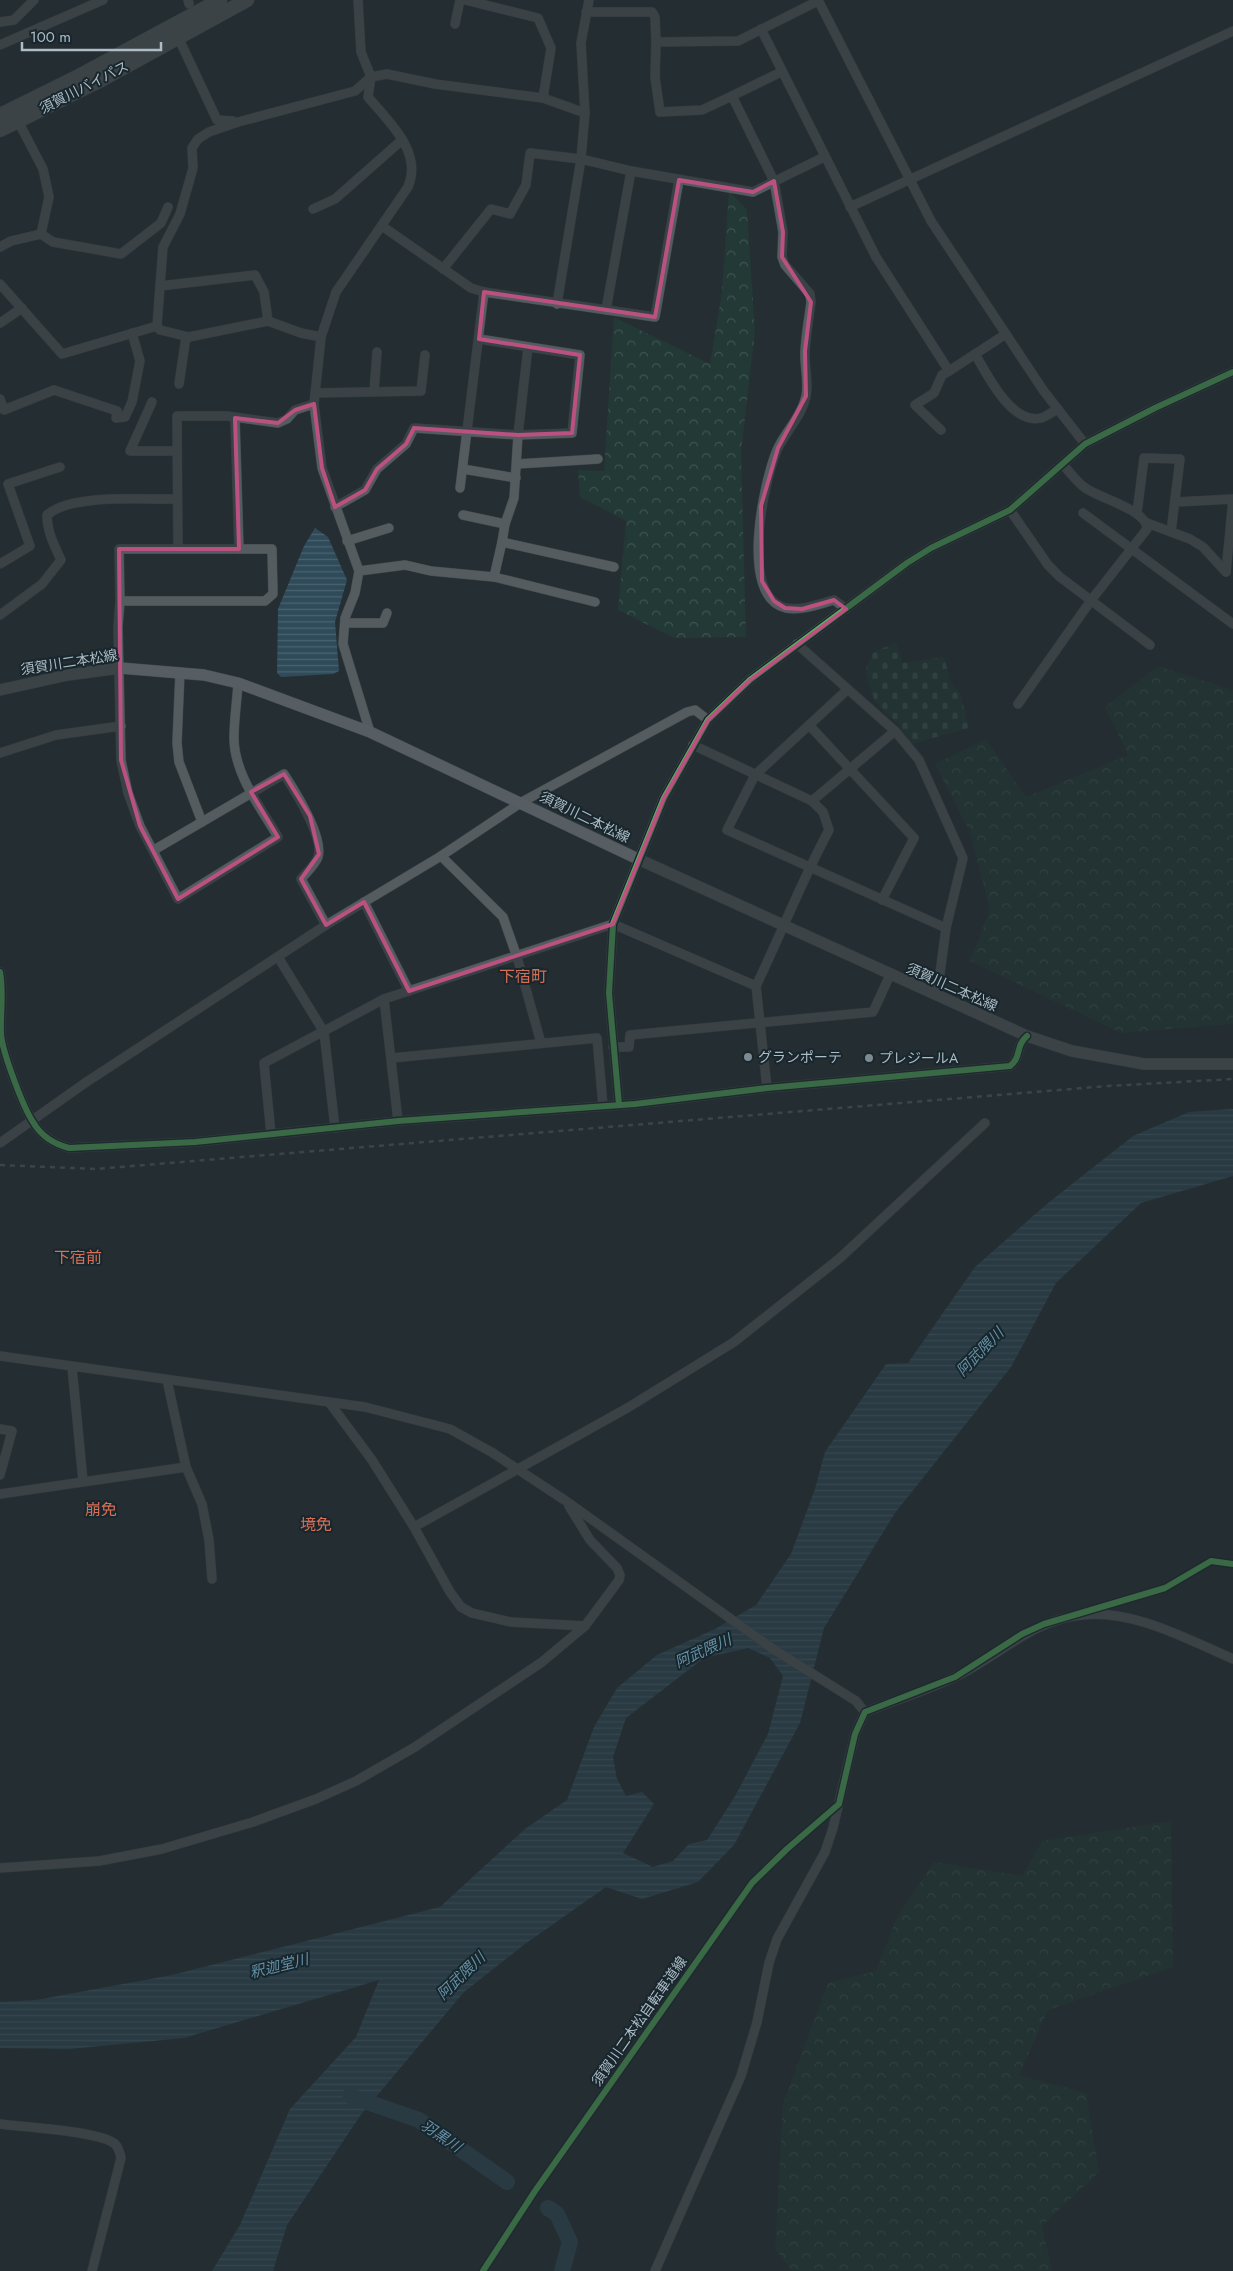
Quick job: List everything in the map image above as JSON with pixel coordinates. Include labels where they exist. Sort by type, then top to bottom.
[{"type":"highway","name":"須賀川バイパス","points":[[0,115],[77,77],[220,0]]},
{"type":"highway","name":"須賀川バイパス","points":[[0,130],[99,81],[247,0]]},
{"type":"main road","name":"須賀川二本松線","points":[[0,690],[68,675],[120,668],[204,675],[238,683],[370,732],[522,802],[638,859],[1027,1036],[1072,1051],[1144,1064],[1233,1064]]},
{"type":"street","points":[[0,22],[14,20],[34,0]]},
{"type":"street","points":[[0,45],[103,0]]},
{"type":"street","points":[[358,0],[361,52],[371,77],[368,97],[402,140],[410,159],[412,176],[382,226],[336,292],[321,338],[314,404],[322,468],[359,571],[356,593],[345,624],[343,644],[370,732]]},
{"type":"street","points":[[454,24],[460,0]]},
{"type":"street","points":[[465,0],[538,18],[551,48],[543,98]]},
{"type":"street","points":[[557,304],[581,160],[585,113],[581,43],[589,0]]},
{"type":"street","points":[[656,42],[738,41],[818,0],[908,180],[931,221],[1058,409],[1086,444]]},
{"type":"street","points":[[586,12],[652,12],[655,16],[655,76],[660,112],[702,110],[781,72]]},
{"type":"street","points":[[14,20],[21,37]]},
{"type":"street","points":[[761,29],[781,72],[876,257],[949,371]]},
{"type":"street","points":[[850,206],[1233,31]]},
{"type":"street","points":[[178,37],[217,120],[238,122]]},
{"type":"street","points":[[321,338],[268,321],[186,337],[160,330],[157,326],[163,247],[180,214],[193,168],[192,148],[198,139],[238,122],[356,91],[371,77],[387,74],[435,84],[543,98],[585,113]]},
{"type":"street","points":[[732,96],[774,181],[783,232],[782,257],[785,265],[810,294],[811,302],[805,352],[806,396],[778,448],[761,506],[758,532],[762,581],[774,601],[785,608],[802,609],[834,600],[846,609]]},
{"type":"street","points":[[18,121],[43,169],[47,188],[48,197],[41,234]]},
{"type":"street","points":[[313,209],[335,199],[402,140]]},
{"type":"street","points":[[444,269],[491,209],[510,214],[526,185],[530,153],[581,160],[679,180],[753,192],[824,157]]},
{"type":"street","points":[[606,310],[631,171]]},
{"type":"street","points":[[382,226],[471,288],[484,292],[557,304],[655,317],[679,180]]},
{"type":"street","points":[[0,246],[11,241],[41,234],[53,242],[122,254],[161,223],[168,207]]},
{"type":"street","points":[[160,286],[255,275],[264,292],[268,321]]},
{"type":"street","points":[[0,284],[62,354],[157,326]]},
{"type":"street","points":[[460,488],[469,430],[484,292]]},
{"type":"street","points":[[0,323],[22,308]]},
{"type":"street","points":[[0,399],[4,410],[54,390],[117,411],[116,418],[125,417],[132,402],[140,361],[132,333]]},
{"type":"street","points":[[941,430],[915,405],[934,393],[942,376],[1006,334]]},
{"type":"street","points":[[179,384],[186,337]]},
{"type":"street","points":[[335,507],[365,490],[377,470],[406,444],[414,428],[469,430],[518,436],[572,433],[580,355],[479,339]]},
{"type":"street","points":[[494,577],[505,524],[514,498],[518,436],[528,346]]},
{"type":"street","points":[[374,392],[377,352]]},
{"type":"street","points":[[975,354],[1002,399],[1024,416],[1040,418],[1058,409]]},
{"type":"street","points":[[315,393],[422,391],[425,355]]},
{"type":"street","points":[[619,1105],[609,993],[612,924],[664,798],[708,720],[750,680],[797,644],[931,548],[1010,510],[1086,444],[1155,408],[1233,372]]},
{"type":"street","points":[[152,402],[130,451],[177,450]]},
{"type":"street","points":[[178,548],[177,416],[236,418],[278,423],[287,419],[296,410],[314,404]]},
{"type":"street","points":[[236,418],[239,549]]},
{"type":"street","points":[[1137,513],[1144,458],[1180,459],[1171,532]]},
{"type":"street","points":[[516,464],[598,459]]},
{"type":"street","points":[[1063,465],[1084,487],[1100,497],[1137,513],[1147,523],[1190,539],[1203,548],[1226,572],[1232,499],[1176,502]]},
{"type":"street","points":[[0,564],[30,546],[8,484],[60,467]]},
{"type":"street","points":[[463,470],[516,478]]},
{"type":"street","points":[[0,615],[42,584],[61,560],[51,539],[47,523],[47,515],[53,510],[78,501],[177,500]]},
{"type":"street","points":[[1010,510],[1048,565],[1060,577],[1092,599],[1150,645]]},
{"type":"street","points":[[1084,513],[1233,624]]},
{"type":"street","points":[[463,515],[505,524]]},
{"type":"street","points":[[1018,704],[1092,599],[1147,529],[1147,523]]},
{"type":"street","points":[[347,541],[389,528]]},
{"type":"street","points":[[502,542],[614,567]]},
{"type":"street","points":[[120,601],[265,602],[273,594],[272,549],[119,549],[121,760],[128,793],[140,826],[178,899],[278,837],[251,792],[237,758],[234,739],[238,683]]},
{"type":"street","points":[[359,571],[405,565],[431,572],[494,577],[596,602]]},
{"type":"street","points":[[345,624],[383,623],[387,614]]},
{"type":"street","points":[[797,644],[847,690],[895,730],[919,760],[963,858],[946,928],[937,996]]},
{"type":"street","points":[[180,672],[177,743],[179,762],[202,822]]},
{"type":"street","points":[[847,690],[755,775],[727,830],[946,928]]},
{"type":"street","points":[[0,1143],[85,1082],[326,925],[441,856],[522,802],[687,712],[695,710],[708,720]]},
{"type":"street","points":[[809,725],[914,838],[882,900]]},
{"type":"street","points":[[0,753],[56,735],[121,726]]},
{"type":"street","points":[[812,801],[895,730]]},
{"type":"street","points":[[693,745],[812,801],[823,812],[829,830],[809,867],[785,926],[756,986],[767,1088]]},
{"type":"street","points":[[154,850],[284,774],[310,816],[319,854],[316,863],[302,879],[326,925]]},
{"type":"street","points":[[441,856],[503,917],[517,957],[541,1043]]},
{"type":"street","points":[[364,902],[409,991]]},
{"type":"street","points":[[271,1134],[264,1063],[384,1000],[612,924],[756,986]]},
{"type":"street","points":[[278,957],[324,1032],[335,1128]]},
{"type":"street","points":[[0,972],[1,1037],[32,1121],[48,1139],[58,1145],[69,1148],[150,1146],[398,1121],[619,1105],[767,1088],[1010,1066],[1015,1062],[1020,1042],[1027,1036]]},
{"type":"street","points":[[613,1048],[629,1047],[630,1035],[873,1012],[890,975]]},
{"type":"street","points":[[384,1000],[398,1121]]},
{"type":"street","points":[[392,1058],[597,1038],[603,1106]]},
{"type":"street","points":[[414,1527],[518,1471],[734,1342],[840,1258],[985,1123]]},
{"type":"street","points":[[0,1356],[365,1407],[450,1429],[493,1453],[566,1501],[773,1649],[856,1701],[865,1712]]},
{"type":"street","points":[[72,1367],[83,1481]]},
{"type":"street","points":[[167,1380],[186,1466],[202,1504],[209,1540],[212,1579]]},
{"type":"street","points":[[329,1402],[372,1460],[414,1527],[450,1592],[461,1607],[472,1612],[511,1622],[585,1626]]},
{"type":"street","points":[[0,1429],[12,1431],[0,1475]]},
{"type":"street","points":[[0,1494],[186,1466]]},
{"type":"street","points":[[0,1868],[99,1861],[154,1851],[221,1833],[316,1799],[356,1781],[415,1747],[542,1662],[585,1626],[620,1575],[616,1568],[590,1540],[566,1501]]},
{"type":"street","points":[[655,2271],[741,2076],[756,2022],[769,1963],[777,1939],[825,1852],[833,1828],[855,1734],[865,1712],[955,1677],[1022,1634],[1062,1618],[1083,1614],[1117,1616],[1151,1625],[1233,1659]]},
{"type":"street","points":[[0,2124],[93,2135],[114,2143],[118,2149],[122,2158],[92,2271]]},
{"type":"highlighted area","points":[[679,180],[753,192],[774,181],[783,232],[782,257],[811,302],[805,351],[806,396],[778,448],[761,506],[762,581],[774,601],[785,608],[802,609],[834,600],[846,609],[750,680],[708,720],[664,798],[613,924],[409,991],[364,902],[326,925],[301,879],[319,854],[310,816],[284,774],[251,792],[278,837],[178,899],[140,826],[121,760],[119,549],[239,549],[235,418],[278,423],[295,410],[314,404],[322,468],[335,507],[365,490],[377,469],[406,444],[414,428],[518,435],[572,433],[580,355],[479,339],[484,292],[655,317]]},
{"type":"green space","points":[[729,191],[747,210],[755,332],[741,452],[746,637],[674,638],[618,610],[626,521],[580,497],[578,470],[604,471],[614,317],[710,364],[722,292]]},
{"type":"green space","points":[[896,643],[903,663],[944,657],[951,684],[960,693],[969,728],[912,744],[898,725],[875,702],[865,671],[873,652]]},
{"type":"green space","points":[[1158,666],[1233,690],[1233,1024],[1121,1033],[970,961],[990,910],[970,832],[935,764],[986,739],[1026,797],[1128,755],[1105,707]]},
{"type":"green space","points":[[1171,1821],[1173,1967],[1048,2010],[1019,2075],[1086,2093],[1099,2172],[1042,2226],[1052,2271],[792,2271],[775,2249],[783,2104],[828,1983],[876,1971],[897,1917],[934,1862],[1022,1876],[1042,1841]]},
{"type":"water","points":[[315,528],[328,537],[347,580],[335,622],[339,671],[333,674],[281,677],[277,673],[278,609],[304,546]]},
{"type":"water","points":[[1233,1109],[1233,1176],[1141,1203],[1056,1283],[1011,1367],[895,1513],[824,1628],[800,1723],[734,1845],[698,1882],[642,1899],[606,1887],[525,1944],[464,1992],[360,2116],[287,2225],[273,2271],[212,2271],[240,2225],[290,2109],[356,2037],[379,1980],[184,2038],[69,2049],[0,2048],[0,2002],[36,2000],[172,1975],[440,1907],[525,1829],[567,1800],[594,1727],[617,1688],[657,1655],[715,1629],[756,1605],[791,1554],[815,1489],[825,1452],[886,1364],[908,1363],[975,1267],[1048,1203],[1133,1136],[1189,1112]],"holes":[[[748,1648],[770,1658],[783,1676],[768,1734],[734,1798],[707,1840],[689,1844],[673,1861],[653,1867],[623,1853],[654,1804],[642,1792],[626,1796],[617,1779],[613,1757],[626,1718],[704,1658]]]},
{"type":"waterway","name":"羽黒川","points":[[350,2096],[419,2120],[507,2182]]},
{"type":"waterway","name":"羽黒川","points":[[548,2208],[557,2214],[570,2242],[562,2271]]},
{"type":"railway","points":[[0,1165],[96,1169],[1108,1086],[1233,1079]]},
{"type":"cycle path","points":[[619,1105],[609,993],[613,924],[664,798],[708,720],[750,680],[907,563],[931,548],[1010,510],[1085,444],[1155,408],[1233,372]]},
{"type":"cycle path","points":[[0,972],[2,988],[2,1042],[19,1092],[36,1127],[53,1142],[69,1148],[195,1142],[398,1121],[635,1104],[767,1088],[1010,1066],[1014,1063],[1021,1044],[1027,1036]]},
{"type":"cycle path","name":"須賀川二本松自転車道線","points":[[483,2271],[535,2191],[752,1883],[787,1849],[839,1804],[855,1734],[865,1712],[955,1677],[1022,1634],[1044,1624],[1165,1588],[1211,1561],[1233,1564]]},
{"type":"place","name":"グランポーテ","points":[[748,1057]]},
{"type":"place","name":"プレジールA","points":[[869,1058]]},
{"type":"district","name":"下宿町","points":[[523,976]]},
{"type":"district","name":"下宿前","points":[[78,1257]]},
{"type":"district","name":"崩免","points":[[101,1509]]},
{"type":"district","name":"境免","points":[[316,1524]]},
{"type":"water label","name":"阿武隈川","points":[[980,1352]]},
{"type":"water label","name":"阿武隈川","points":[[703,1651]]},
{"type":"water label","name":"釈迦堂川","points":[[279,1966]]},
{"type":"water label","name":"阿武隈川","points":[[461,1976]]}]
